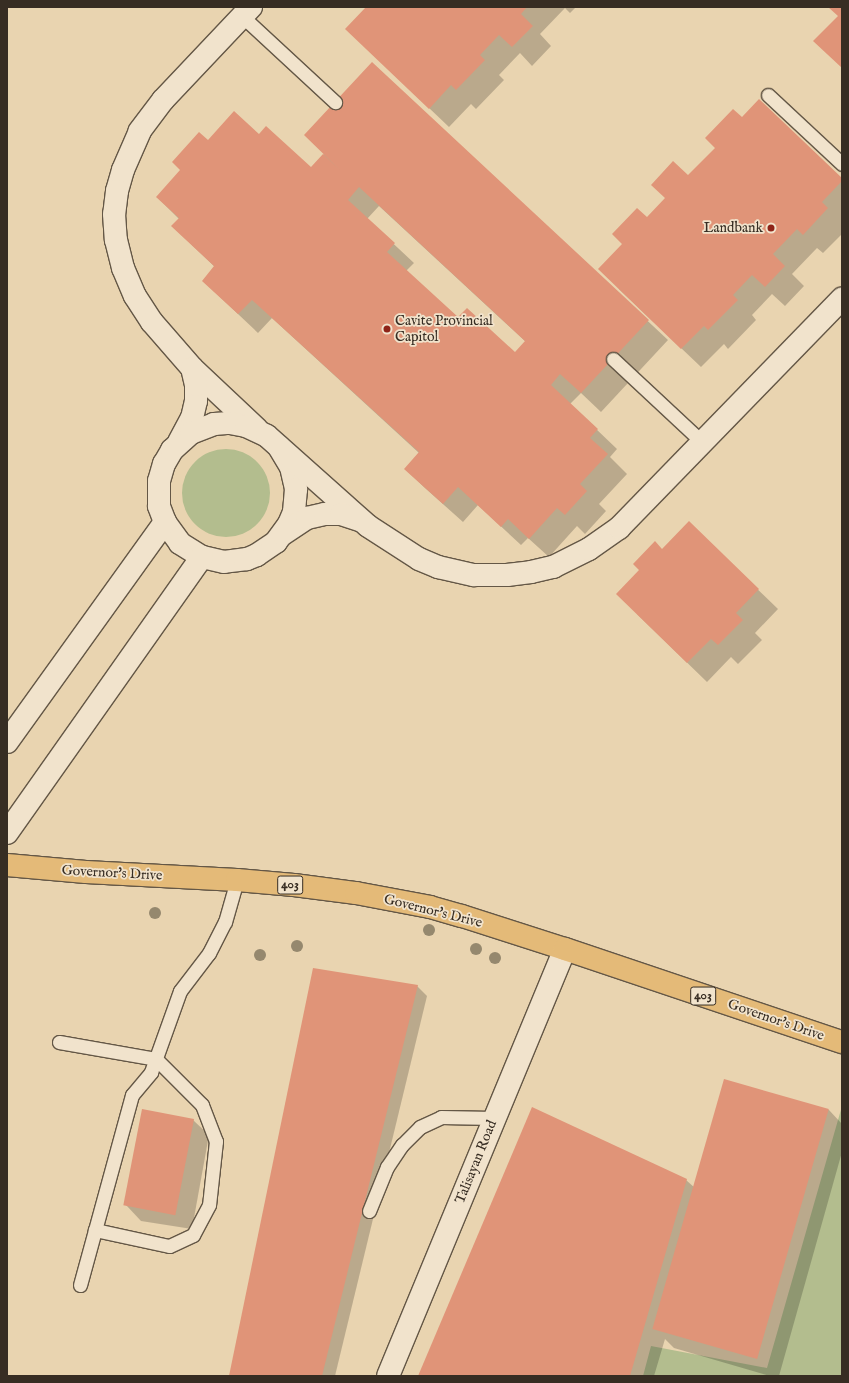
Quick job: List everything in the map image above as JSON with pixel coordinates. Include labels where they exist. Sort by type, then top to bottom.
[{"type":"main road","name":"Governor's Drive","points":[[7,865],[86,872],[238,880],[356,893],[430,907],[565,949],[842,1042]]},
{"type":"street","points":[[246,11],[151,114],[130,149],[117,192],[114,214],[116,240],[123,268],[135,296],[152,322],[192,368],[261,432],[368,526]]},
{"type":"street","points":[[192,368],[196,385],[196,401],[192,418],[178,443],[167,456],[159,481],[159,506],[165,522],[180,543],[202,557],[224,562],[247,559],[267,550],[283,534],[307,518],[325,514],[341,514],[352,517],[368,526],[419,559],[456,572],[491,576],[525,573],[546,568],[571,559],[605,540],[633,515],[842,299]]},
{"type":"street","points":[[178,443],[198,430],[222,423],[246,426],[261,432]]},
{"type":"street","points":[[279,447],[291,467],[296,489],[294,512],[283,534]]},
{"type":"street","points":[[7,742],[165,522]]},
{"type":"street","points":[[7,833],[202,557]]},
{"type":"street","name":"Talisayan Road","points":[[388,1376],[565,949]]},
{"type":"lane","points":[[246,11],[335,102]]},
{"type":"lane","points":[[768,95],[842,164]]},
{"type":"lane","points":[[613,359],[703,443]]},
{"type":"lane","points":[[80,1285],[132,1096],[151,1072],[180,991],[208,953],[225,922],[238,880]]},
{"type":"lane","points":[[59,1042],[156,1059],[202,1105],[216,1141],[209,1205],[193,1235],[169,1246],[95,1230]]},
{"type":"lane","points":[[369,1211],[387,1167],[402,1145],[420,1127],[441,1117],[494,1118]]},
{"type":"green space","points":[[226,449],[243,452],[251,456],[263,468],[267,476],[270,493],[267,510],[263,518],[251,530],[243,534],[226,537],[209,534],[201,530],[189,518],[185,510],[182,493],[185,476],[189,468],[201,456],[209,452]]},
{"type":"green space","points":[[842,1106],[842,1376],[643,1376],[651,1346],[767,1368]]},
{"type":"building","points":[[366,7],[527,7],[521,14],[533,26],[512,47],[499,35],[480,55],[485,60],[456,90],[451,85],[429,109],[345,29]]},
{"type":"building","points":[[828,7],[842,7],[842,68],[813,41],[838,16]]},
{"type":"building","name":"Cavite Provincial Capitol","points":[[372,62],[649,320],[581,393],[560,374],[551,385],[598,429],[590,438],[608,454],[580,484],[587,491],[565,515],[557,508],[529,539],[508,519],[501,527],[458,487],[443,504],[404,469],[419,452],[252,300],[238,314],[202,281],[214,266],[171,226],[179,218],[156,197],[180,170],[172,162],[199,132],[208,140],[234,111],[259,134],[266,126],[311,167],[323,154],[341,171],[304,135]],"holes":[[[359,187],[525,341],[515,352],[467,308],[458,317],[387,252],[395,243],[348,200]]]},
{"type":"building","points":[[759,99],[842,178],[842,181],[822,202],[828,208],[803,235],[797,229],[773,254],[785,266],[765,287],[752,275],[733,295],[738,300],[708,330],[704,326],[681,349],[598,269],[622,244],[612,234],[637,208],[647,217],[665,198],[651,185],[673,161],[688,175],[715,148],[705,138],[733,109],[742,117]]},
{"type":"building","points":[[689,521],[759,589],[736,613],[743,620],[718,645],[711,639],[687,663],[616,594],[639,570],[633,564],[655,541],[662,549]]},
{"type":"building","points":[[313,968],[418,985],[322,1376],[229,1376]]},
{"type":"building","points":[[724,1079],[829,1109],[757,1359],[652,1329]]},
{"type":"building","points":[[532,1107],[687,1179],[630,1376],[418,1376]]},
{"type":"building","points":[[142,1109],[194,1119],[175,1215],[123,1205]]},
{"type":"place","name":"Landbank","points":[[771,228]]},
{"type":"place","name":"Cavite Provincial Capitol","points":[[387,329]]}]
